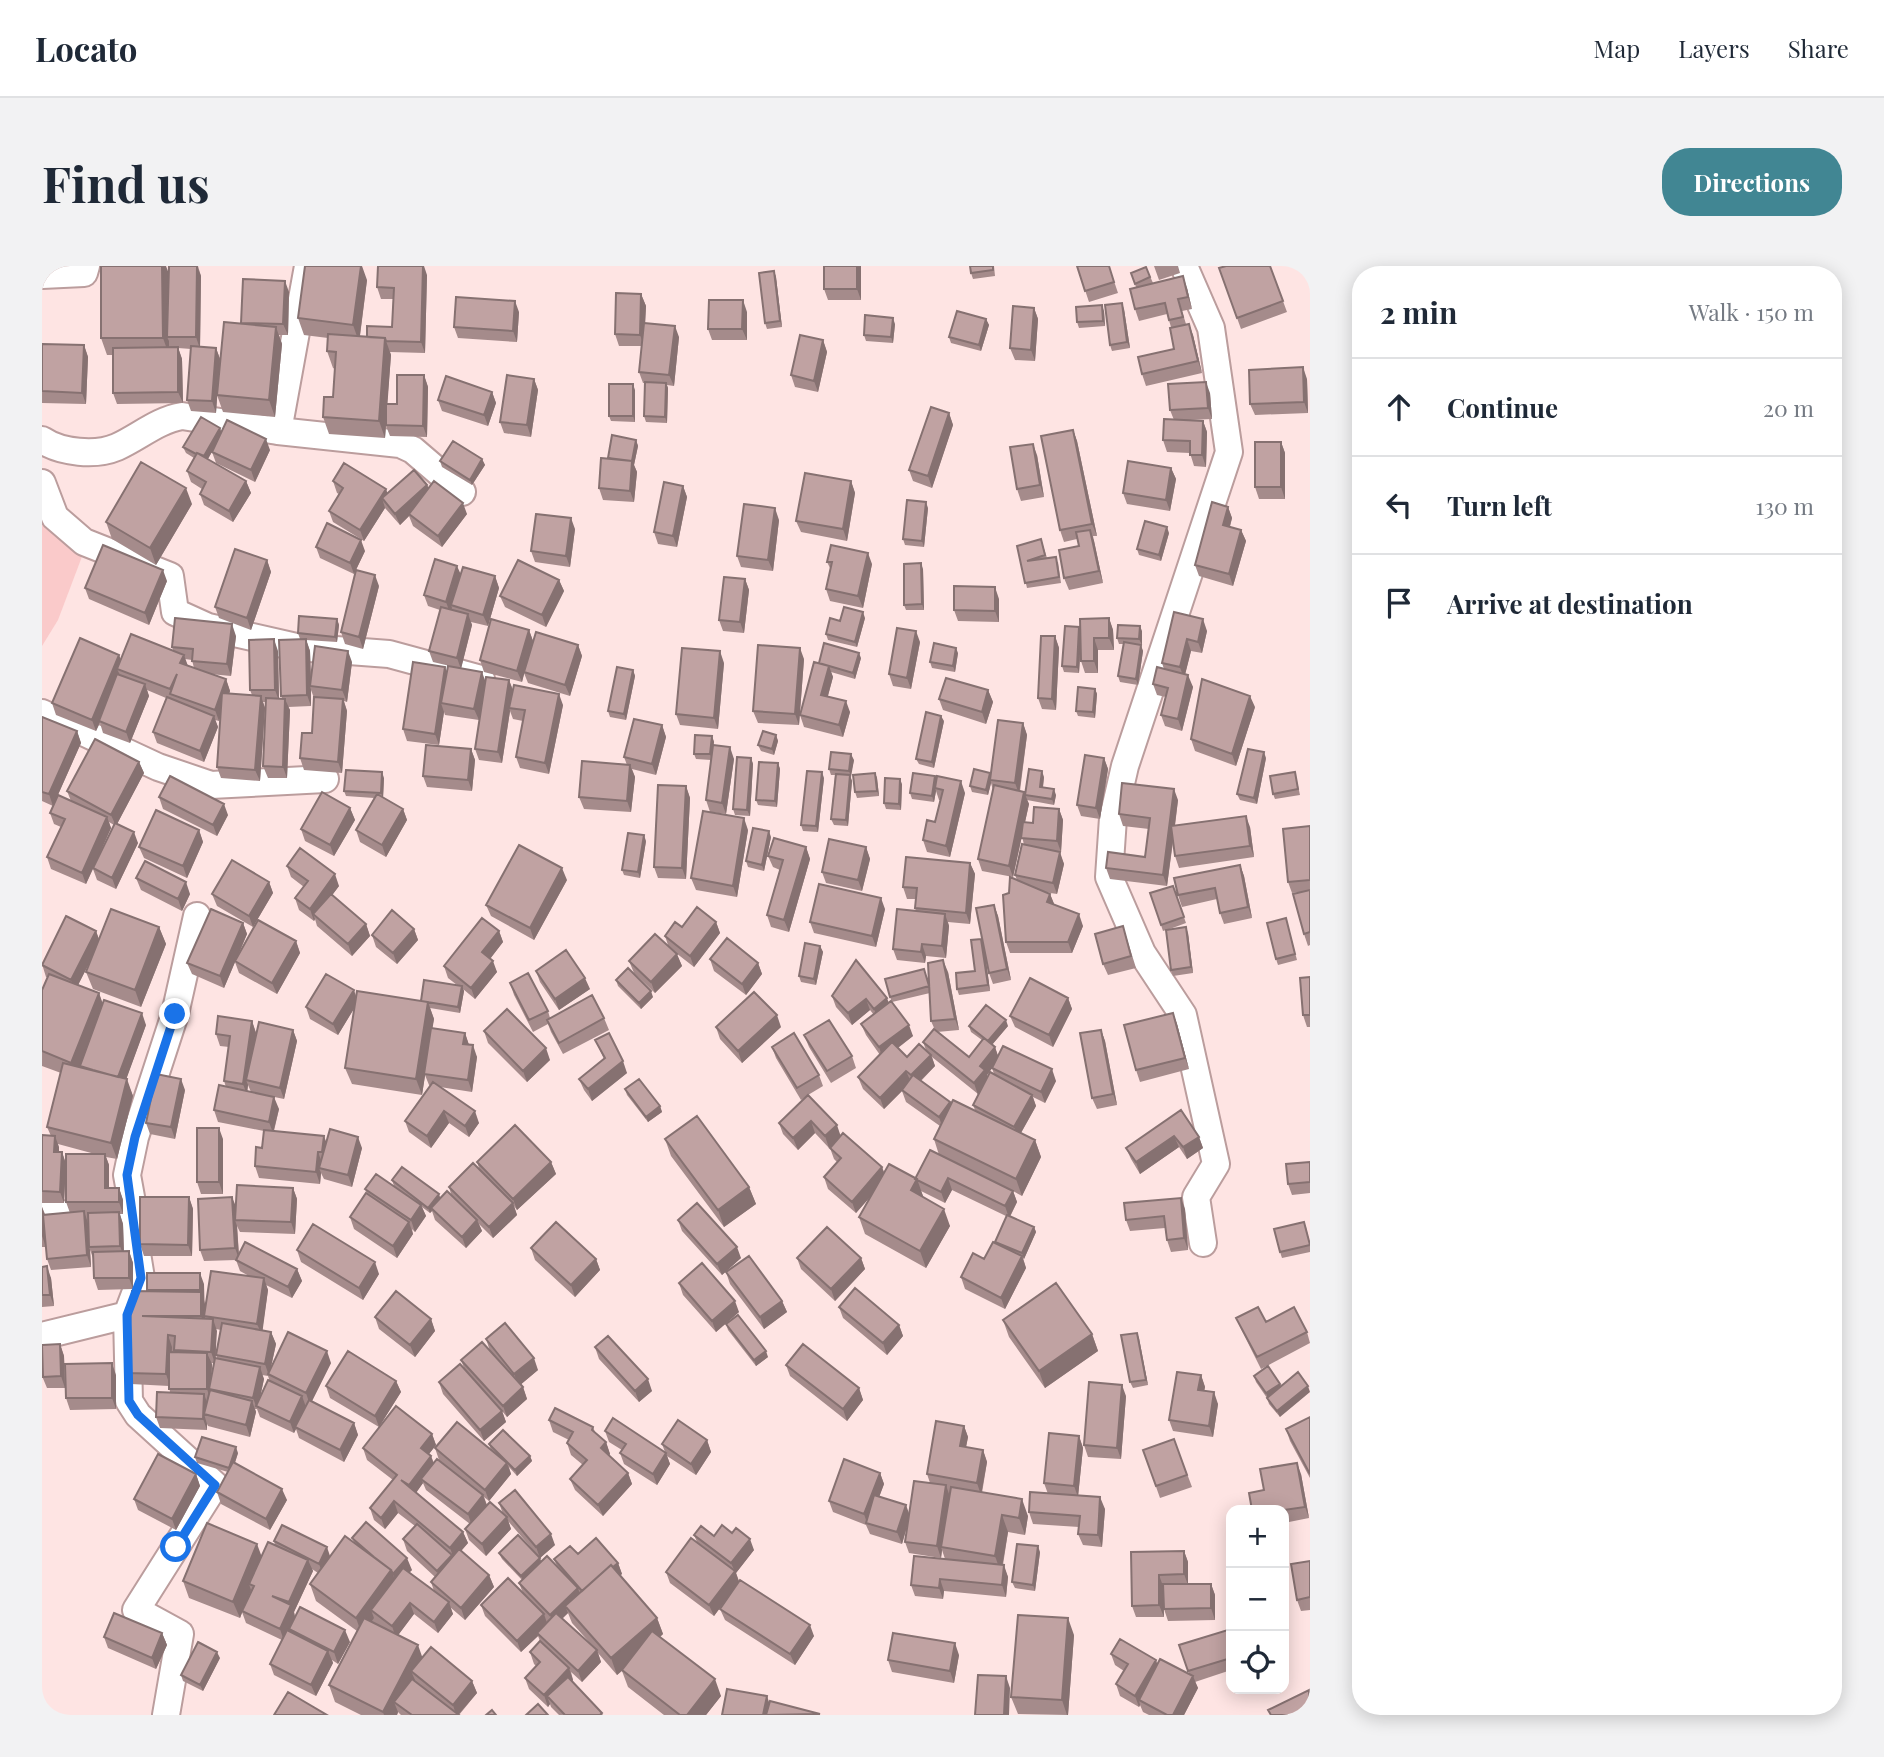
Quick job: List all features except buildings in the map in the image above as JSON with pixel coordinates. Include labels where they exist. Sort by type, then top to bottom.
[{"type":"street","points":[[42,275],[84,273],[86,266]]},
{"type":"street","points":[[278,431],[308,266]]},
{"type":"street","points":[[1184,266],[1211,328],[1229,452],[1125,766],[1113,818],[1109,877],[1142,953],[1183,1015],[1216,1164],[1196,1197],[1203,1243]]},
{"type":"street","points":[[42,440],[74,452],[114,448],[170,418],[182,416],[278,431],[400,444],[413,450],[462,492]]},
{"type":"street","points":[[42,483],[55,517],[84,542],[170,576],[175,612],[208,627],[296,647],[389,654],[510,687]]},
{"type":"street","points":[[42,713],[158,767],[211,785],[325,779]]},
{"type":"street","points":[[166,1715],[180,1634],[136,1610],[215,1485],[138,1415],[129,1401],[127,1315],[141,1278],[127,1175],[135,1137],[175,1014],[197,915]]},
{"type":"street","points":[[42,1207],[54,1213],[95,1220],[135,1219]]},
{"type":"street","points":[[42,1336],[127,1315]]},
{"type":"shaded area","points":[[42,471],[86,546],[58,620],[42,646]]},
{"type":"route","points":[[175,1014],[135,1137],[127,1175],[141,1278],[127,1315],[127,1353],[129,1401],[138,1415],[215,1485],[176,1547]]}]
